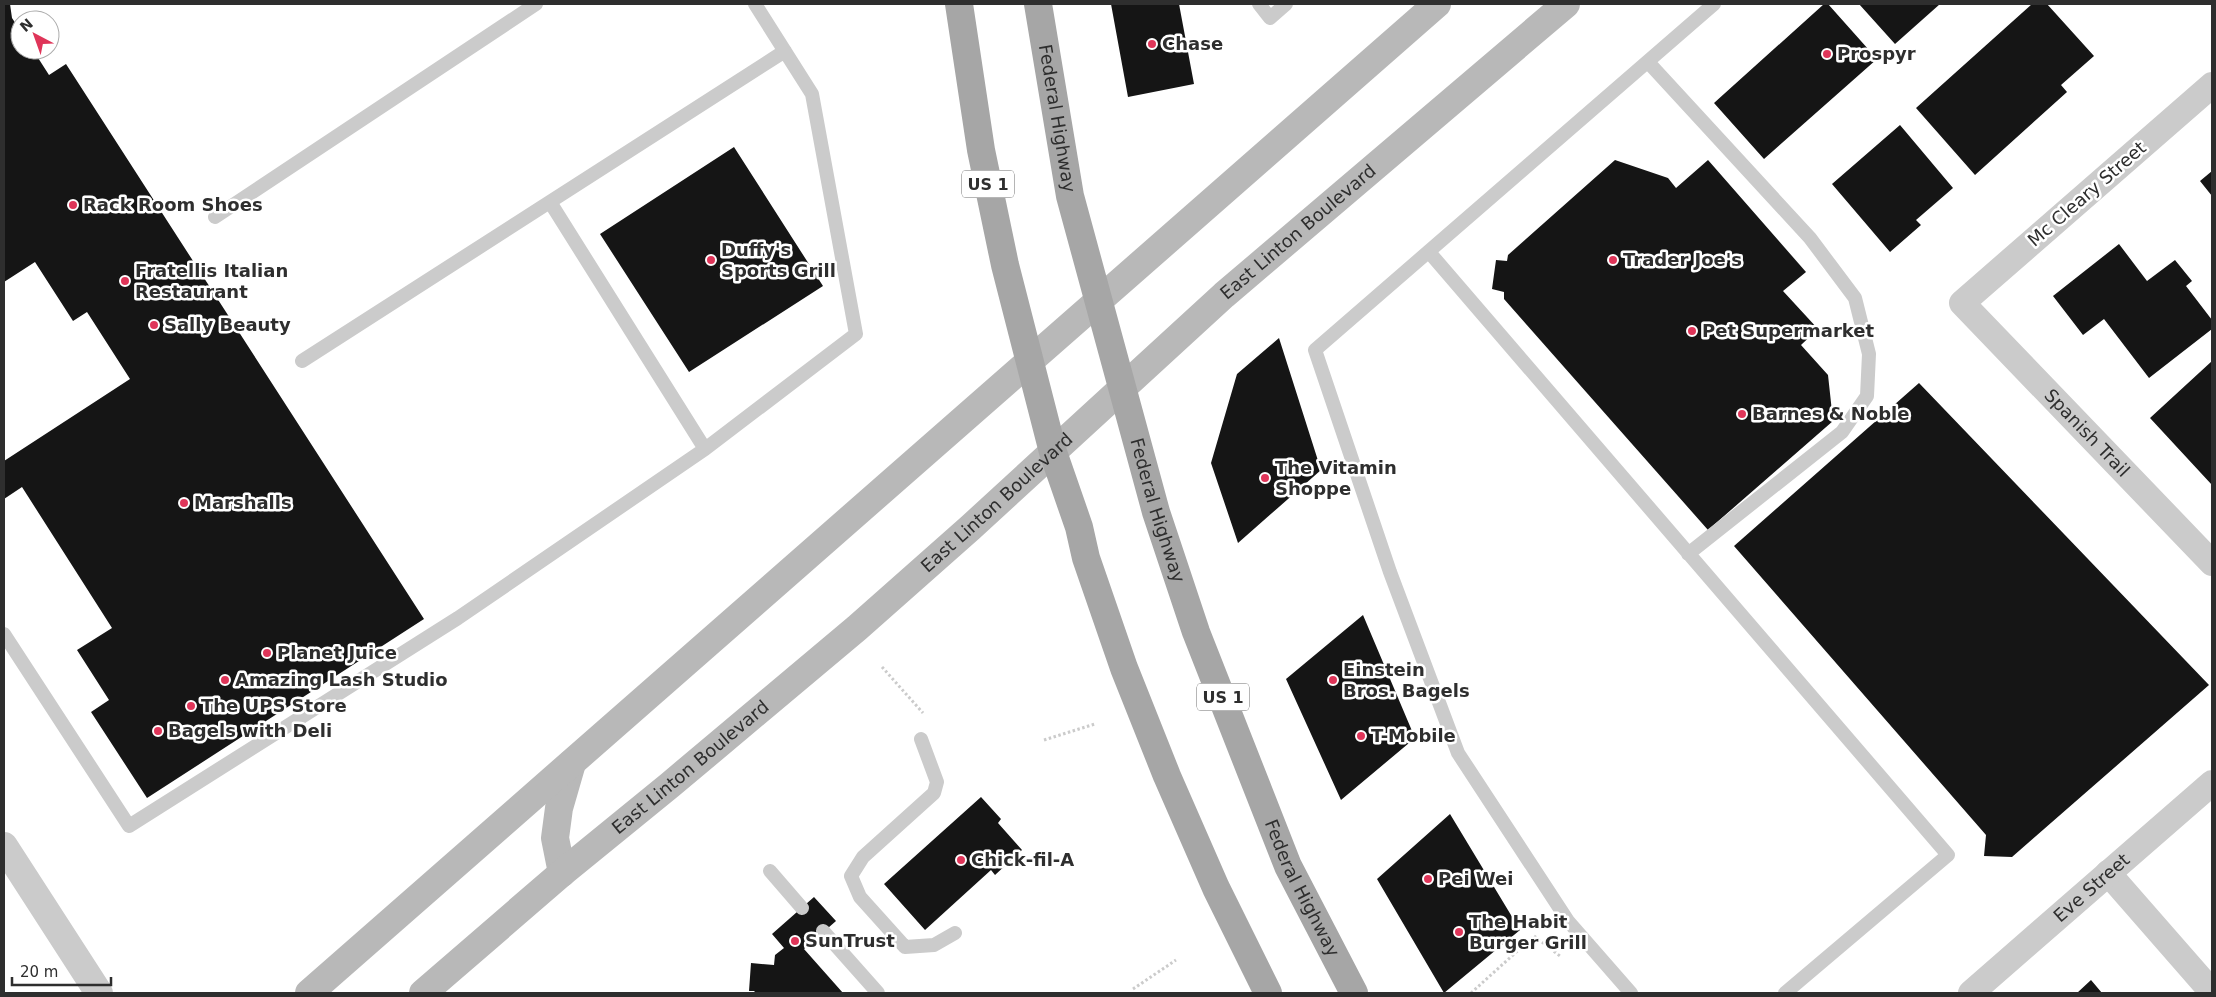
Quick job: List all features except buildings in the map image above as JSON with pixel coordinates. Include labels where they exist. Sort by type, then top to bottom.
[{"type":"main road","name":"US 1","points":[[959,4],[981,150],[1005,266],[1028,362],[1053,452],[1079,527],[1086,558],[1124,668],[1166,776],[1216,888],[1268,993]]},
{"type":"main road","name":"Federal Highway","points":[[1038,4],[1070,196],[1156,512],[1196,632],[1288,866],[1354,993]]},
{"type":"main road","points":[[309,993],[1437,4]]},
{"type":"main road","name":"East Linton Boulevard","points":[[423,993],[562,872],[670,786],[857,628],[970,528],[1224,295],[1566,4]]},
{"type":"main road","points":[[562,872],[555,838],[559,808],[572,763]]},
{"type":"street","name":"Mc Cleary Street","points":[[1962,303],[2212,85]]},
{"type":"street","name":"Spanish Trail","points":[[1962,303],[2212,563]]},
{"type":"street","name":"Eve Street","points":[[1972,993],[2212,782]]},
{"type":"street","points":[[4,846],[99,993]]},
{"type":"street","points":[[2108,873],[2212,992]]},
{"type":"lane","points":[[215,217],[536,4]]},
{"type":"lane","points":[[4,634],[129,826],[458,618],[705,449],[856,334],[812,94],[755,4]]},
{"type":"lane","points":[[1259,4],[1270,18],[1286,4]]},
{"type":"lane","points":[[1631,993],[1568,921],[1458,753],[1390,572],[1316,350],[1714,4]]},
{"type":"lane","points":[[302,361],[785,51]]},
{"type":"lane","points":[[1648,62],[1810,238],[1850,290],[1855,298],[1870,354],[1867,396],[1842,432],[1688,554]]},
{"type":"lane","points":[[550,202],[705,449]]},
{"type":"lane","points":[[1429,252],[1948,855],[1785,993]]},
{"type":"lane","points":[[921,739],[937,782],[934,793],[863,857],[851,876],[860,897],[905,947],[934,945],[955,933]]},
{"type":"lane","points":[[770,871],[802,908]]},
{"type":"lane","points":[[823,931],[878,993]]},
{"type":"path","points":[[882,668],[923,713]]},
{"type":"path","points":[[1044,740],[1095,724]]},
{"type":"path","points":[[1472,993],[1534,936],[1560,956]]},
{"type":"path","points":[[1133,989],[1176,960]]},
{"type":"place","name":"Chase","points":[[1152,44]]},
{"type":"place","name":"Prospyr","points":[[1827,54]]},
{"type":"place","name":"Rack Room Shoes","points":[[73,205]]},
{"type":"place","name":"Duffy's Sports Grill","points":[[711,260]]},
{"type":"place","name":"Trader Joe's","points":[[1613,260]]},
{"type":"place","name":"Fratellis Italian Restaurant","points":[[125,281]]},
{"type":"place","name":"Sally Beauty","points":[[154,325]]},
{"type":"place","name":"Pet Supermarket","points":[[1692,331]]},
{"type":"place","name":"Barnes & Noble","points":[[1742,414]]},
{"type":"place","name":"The Vitamin Shoppe","points":[[1265,478]]},
{"type":"place","name":"Marshalls","points":[[184,503]]},
{"type":"place","name":"Planet Juice","points":[[267,653]]},
{"type":"place","name":"Amazing Lash Studio","points":[[225,680]]},
{"type":"place","name":"Einstein Bros. Bagels","points":[[1333,680]]},
{"type":"place","name":"The UPS Store","points":[[191,706]]},
{"type":"place","name":"Bagels with Deli","points":[[158,731]]},
{"type":"place","name":"T-Mobile","points":[[1361,736]]},
{"type":"place","name":"Chick-fil-A","points":[[961,860]]},
{"type":"place","name":"Pei Wei","points":[[1428,879]]},
{"type":"place","name":"The Habit Burger Grill","points":[[1459,932]]},
{"type":"place","name":"SunTrust","points":[[795,941]]}]
